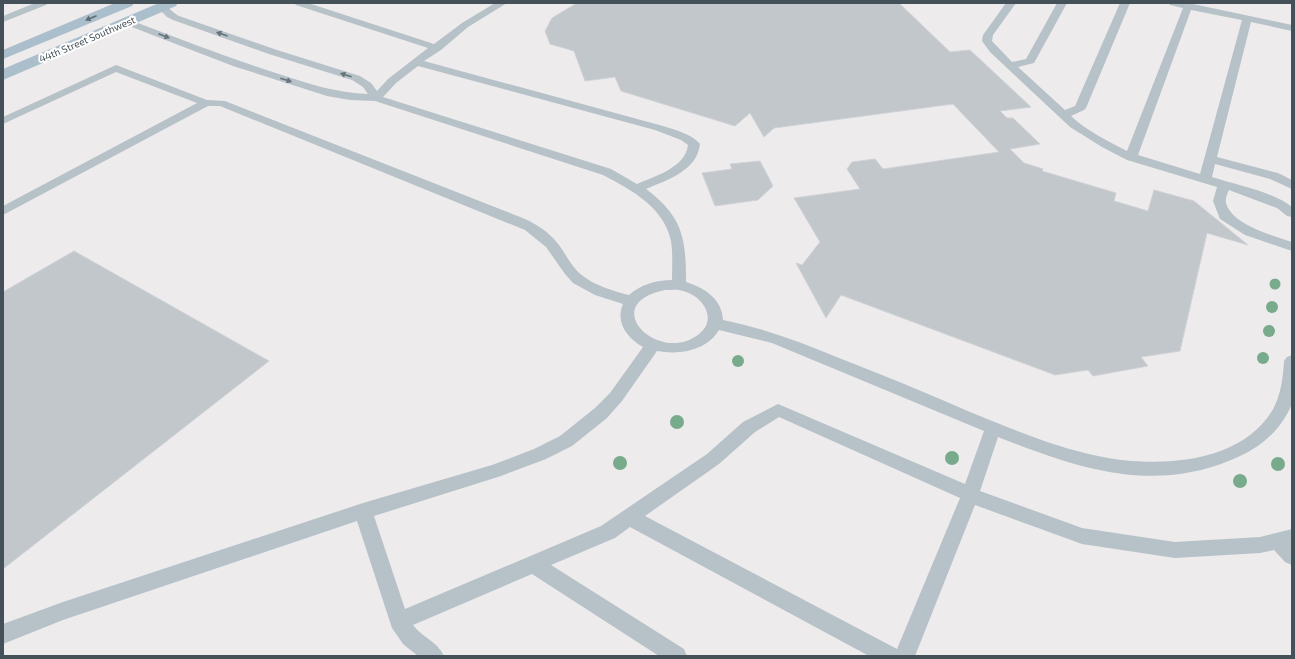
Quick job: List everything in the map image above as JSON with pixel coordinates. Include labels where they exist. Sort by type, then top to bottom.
[{"type":"main road","name":"44th Street Southwest","points":[[3,55],[127,3]]},
{"type":"main road","points":[[127,22],[128,12],[136,3]]},
{"type":"main road","name":"44th Street Southwest","points":[[3,75],[167,5]]},
{"type":"lane","points":[[3,19],[43,3]]},
{"type":"lane","points":[[299,3],[437,48]]},
{"type":"lane","points":[[376,98],[392,81],[418,63],[465,26],[502,3]]},
{"type":"lane","points":[[1011,3],[988,35],[987,41],[994,50],[1074,125],[1092,137],[1131,157],[1224,185],[1282,205],[1292,213]]},
{"type":"lane","points":[[1011,65],[1030,61],[1062,3]]},
{"type":"lane","points":[[1063,115],[1080,108],[1125,3]]},
{"type":"lane","points":[[1173,3],[1292,28]]},
{"type":"lane","points":[[167,5],[170,15],[176,18],[273,52],[356,78],[367,85],[376,98]]},
{"type":"lane","points":[[1131,157],[1188,5]]},
{"type":"lane","points":[[1205,180],[1247,18]]},
{"type":"lane","points":[[127,22],[237,64],[331,94],[350,97],[376,98],[607,172],[636,189],[668,217],[673,226],[679,248],[679,285]]},
{"type":"lane","points":[[418,63],[659,128],[685,138],[694,144],[695,150],[692,157],[679,169],[636,189]]},
{"type":"lane","points":[[3,121],[116,68],[206,103],[221,103],[525,224],[540,234],[548,242],[565,265],[579,280],[597,290],[631,301]]},
{"type":"lane","points":[[3,211],[206,103]]},
{"type":"lane","points":[[1211,159],[1274,176],[1292,185]]},
{"type":"lane","points":[[1224,185],[1219,201],[1226,216],[1250,232],[1292,247]]},
{"type":"lane","points":[[665,285],[679,285],[704,295],[712,304],[716,314],[714,324],[708,334],[698,342],[684,346],[668,347],[653,345],[641,339],[632,331],[627,321],[626,311],[631,301],[639,293],[651,288],[665,285]]},
{"type":"lane","points":[[714,324],[741,329],[777,339],[993,428],[1059,452],[1099,463],[1143,468],[1178,468],[1214,460],[1239,449],[1262,436],[1278,416],[1288,391],[1292,361]]},
{"type":"lane","points":[[3,634],[63,611],[364,511],[496,471],[540,454],[566,440],[601,413],[616,397],[653,345]]},
{"type":"lane","points":[[399,621],[608,532],[713,459],[749,427],[778,410],[991,504],[1082,536],[1175,550],[1260,545],[1285,539],[1292,556]]},
{"type":"lane","points":[[905,656],[970,494],[993,428]]},
{"type":"lane","points":[[364,511],[399,621],[410,637],[434,656]]},
{"type":"lane","points":[[629,517],[890,656]]},
{"type":"lane","points":[[533,564],[677,656]]},
{"type":"building","points":[[577,3],[899,3],[950,52],[970,50],[1031,107],[1000,111],[1007,118],[1013,118],[1040,144],[1010,149],[1024,163],[1043,169],[1042,171],[1116,193],[1114,201],[1148,211],[1154,190],[1194,201],[1248,245],[1207,233],[1180,351],[1141,357],[1148,366],[1093,376],[1088,370],[1055,375],[841,295],[826,318],[796,263],[802,265],[820,242],[794,198],[860,189],[847,169],[852,162],[875,159],[883,169],[999,152],[953,104],[774,128],[764,137],[750,113],[735,126],[621,91],[615,77],[585,81],[574,51],[550,44],[545,31],[552,18]]},
{"type":"building","points":[[760,161],[773,186],[758,200],[715,206],[702,173],[732,169],[730,164]]},
{"type":"building","points":[[74,251],[269,361],[3,569],[3,292]]}]
